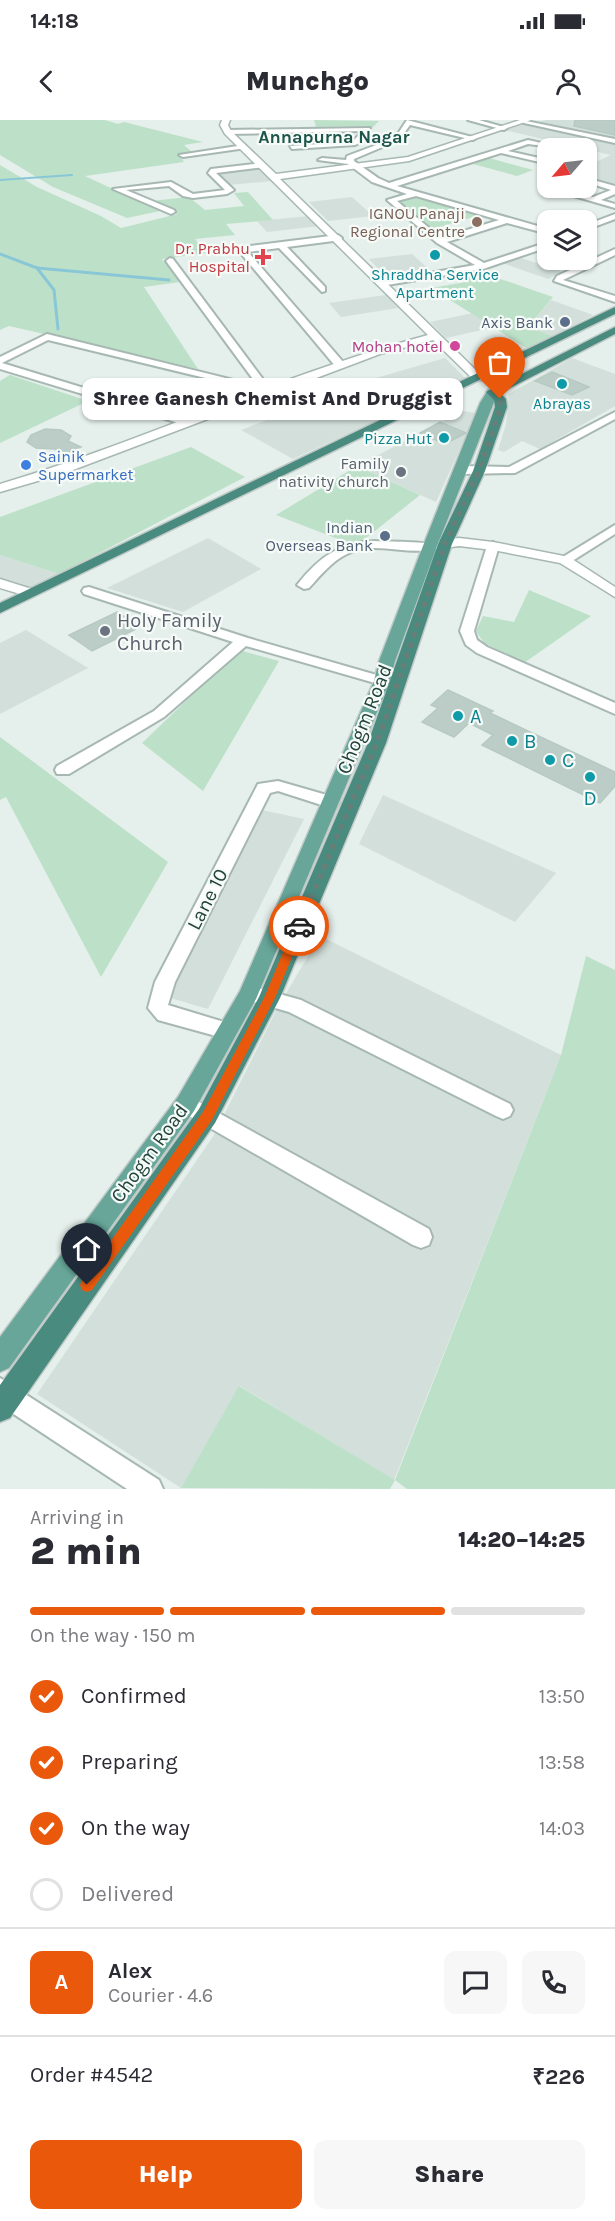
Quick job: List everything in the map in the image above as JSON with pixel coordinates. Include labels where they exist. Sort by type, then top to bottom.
[{"type":"highway","points":[[0,609],[615,310]]},
{"type":"highway","name":"Chogm Road","points":[[3,1398],[207,1116],[269,998],[377,743],[438,545],[470,470],[501,407],[500,399],[492,392],[615,330]]},
{"type":"main road","name":"Chogm Road","points":[[0,1359],[89,1233],[129,1184],[186,1104],[249,993],[382,681],[387,661],[438,545]]},
{"type":"street","points":[[226,120],[224,125],[228,132],[478,378]]},
{"type":"street","points":[[311,120],[312,129]]},
{"type":"street","points":[[471,120],[504,128]]},
{"type":"street","points":[[274,177],[353,164],[400,161],[526,120],[615,141]]},
{"type":"street","points":[[398,139],[409,121],[473,138]]},
{"type":"street","points":[[419,132],[430,128]]},
{"type":"street","points":[[228,132],[368,129],[359,141],[353,144],[292,147]]},
{"type":"street","points":[[353,164],[350,158],[408,135]]},
{"type":"street","points":[[389,186],[528,142],[537,144]]},
{"type":"street","points":[[453,144],[491,154]]},
{"type":"street","points":[[183,155],[244,147]]},
{"type":"street","points":[[501,151],[537,159]]},
{"type":"street","points":[[322,160],[353,164],[389,186],[537,229]]},
{"type":"street","points":[[117,189],[171,184],[193,196],[227,192],[230,190],[212,173],[214,171],[262,165]]},
{"type":"street","points":[[593,200],[615,190],[615,188],[597,183]]},
{"type":"street","points":[[106,184],[171,212]]},
{"type":"street","points":[[416,194],[390,200],[440,241],[483,266]]},
{"type":"street","points":[[586,198],[615,206]]},
{"type":"street","points":[[597,223],[615,216]]},
{"type":"street","points":[[440,241],[508,220]]},
{"type":"street","points":[[338,238],[240,247],[340,365]]},
{"type":"street","points":[[281,245],[322,289]]},
{"type":"street","points":[[384,284],[483,266],[537,248]]},
{"type":"street","points":[[615,252],[558,281],[615,299]]},
{"type":"street","points":[[170,261],[267,392]]},
{"type":"street","points":[[0,488],[60,470],[376,352],[435,336]]},
{"type":"street","points":[[0,361],[47,337],[267,392]]},
{"type":"street","points":[[0,366],[184,422]]},
{"type":"street","points":[[0,376],[12,370]]},
{"type":"street","points":[[470,470],[511,471],[615,415]]},
{"type":"street","points":[[598,425],[615,432]]},
{"type":"street","points":[[564,560],[615,529]]},
{"type":"street","points":[[304,585],[345,548],[363,544],[418,549],[459,542],[493,546],[564,560],[615,593]]},
{"type":"street","points":[[493,546],[467,631],[471,642],[482,650],[615,709]]},
{"type":"street","points":[[0,583],[30,593]]},
{"type":"street","points":[[88,591],[243,641],[382,681]]},
{"type":"street","points":[[63,770],[159,714],[243,641]]},
{"type":"street","name":"Lane 10","points":[[227,1031],[165,1014],[158,1008],[165,982],[264,788],[278,786],[331,802]]},
{"type":"street","points":[[249,993],[294,1005],[502,1110]]},
{"type":"street","points":[[186,1104],[421,1237]]},
{"type":"street","points":[[3,1398],[150,1489]]},
{"type":"shaded area","points":[[615,120],[615,139],[538,122]]},
{"type":"shaded area","points":[[525,124],[588,138],[539,138],[505,130]]},
{"type":"shaded area","points":[[597,140],[615,144],[615,185],[597,180],[597,161],[611,155],[597,152]]},
{"type":"shaded area","points":[[258,168],[273,181],[228,185],[217,172]]},
{"type":"shaded area","points":[[352,197],[373,216],[328,221],[309,202]]},
{"type":"shaded area","points":[[310,216],[320,226],[267,232],[257,221]]},
{"type":"shaded area","points":[[412,254],[433,273],[389,280],[369,259]]},
{"type":"shaded area","points":[[518,257],[537,263],[537,270],[563,272],[548,279],[502,263]]},
{"type":"shaded area","points":[[386,295],[398,308],[341,317],[329,303]]},
{"type":"shaded area","points":[[551,300],[593,315],[553,336],[528,327]]},
{"type":"shaded area","points":[[473,313],[495,327],[446,338],[430,322]]},
{"type":"shaded area","points":[[445,358],[466,379],[293,459],[241,430],[376,378]]},
{"type":"shaded area","points":[[572,358],[615,374],[615,406],[540,449],[522,441],[504,452],[498,450],[506,424],[509,394]]},
{"type":"shaded area","points":[[463,411],[476,413],[436,502],[357,466]]},
{"type":"shaded area","points":[[208,538],[261,569],[183,612],[107,588]]},
{"type":"shaded area","points":[[0,555],[59,574],[43,584],[28,589],[0,579]]},
{"type":"shaded area","points":[[26,630],[88,668],[0,714],[0,643]]},
{"type":"shaded area","points":[[383,795],[556,873],[515,922],[359,844]]},
{"type":"shaded area","points":[[262,810],[304,819],[208,1009],[167,997]]},
{"type":"shaded area","points":[[320,936],[561,1055],[394,1480],[240,1386],[181,1488],[37,1394],[214,1135],[278,1007]]},
{"type":"green space","points":[[0,120],[105,120],[118,124],[124,122],[203,142],[184,145],[192,152],[178,154],[184,162],[85,176],[160,211],[127,218],[53,187],[0,155]]},
{"type":"green space","points":[[314,120],[379,121],[372,128],[368,126],[316,127]]},
{"type":"green space","points":[[489,158],[533,170],[517,176],[473,164]]},
{"type":"green space","points":[[0,165],[37,187],[101,216],[121,228],[178,214],[151,201],[189,197],[205,210],[244,206],[234,193],[248,192],[273,220],[226,224],[235,235],[195,239],[206,253],[162,259],[180,282],[144,287],[198,369],[9,326],[0,330]]},
{"type":"green space","points":[[418,197],[480,215],[433,229],[399,202]]},
{"type":"green space","points":[[474,270],[553,297],[528,327],[553,336],[528,349],[431,288],[466,282],[454,274]]},
{"type":"green space","points":[[10,375],[88,401],[0,443],[0,381]]},
{"type":"green space","points":[[191,447],[245,477],[59,574],[0,555],[0,517]]},
{"type":"green space","points":[[357,466],[420,495],[356,546],[276,515]]},
{"type":"green space","points":[[529,590],[591,616],[524,663],[484,643],[476,631],[483,616],[514,622]]},
{"type":"green space","points":[[239,650],[279,661],[203,791],[142,743]]},
{"type":"green space","points":[[0,737],[168,862],[101,977],[6,797],[0,800]]},
{"type":"green space","points":[[586,956],[615,970],[615,1489],[407,1489],[395,1480],[561,1055]]},
{"type":"green space","points":[[239,1386],[395,1480],[390,1489],[181,1488]]},
{"type":"building","points":[[575,120],[615,120],[615,135],[574,126]]},
{"type":"building","name":"Abrayas","points":[[552,372],[589,387],[572,395],[535,381]]},
{"type":"building","name":"Pizza Hut","points":[[440,422],[466,433],[445,444],[420,433]]},
{"type":"building","points":[[45,429],[61,430],[71,436],[68,441],[81,447],[65,454],[55,449],[36,448],[27,442],[31,435]]},
{"type":"building","name":"Holy Family Church","points":[[117,612],[140,627],[92,651],[69,635]]},
{"type":"building","points":[[448,690],[493,711],[490,713],[615,772],[615,786],[600,803],[482,745],[493,735],[469,723],[454,737],[422,722],[438,708],[431,705]]},
{"type":"waterway","points":[[0,180],[72,175]]},
{"type":"waterway","points":[[0,254],[37,268]]},
{"type":"waterway","points":[[37,268],[169,280]]},
{"type":"waterway","points":[[37,268],[54,290],[58,329]]},
{"type":"way so far","points":[[299,926],[377,743],[406,665],[445,544],[479,471],[501,407],[500,399]]},
{"type":"place","name":"IGNOU Panaji Regional Centre","points":[[477,222]]},
{"type":"place","name":"Shraddha Service Apartment","points":[[435,255]]},
{"type":"place","name":"Dr. Prabhu Hospital","points":[[263,257]]},
{"type":"place","name":"Axis Bank","points":[[565,322]]},
{"type":"place","name":"Mohan hotel","points":[[455,346]]},
{"type":"place","name":"Abrayas","points":[[562,384]]},
{"type":"place","name":"Shree Ganesh Chemist And Druggist","points":[[500,399]]},
{"type":"place","name":"Pizza Hut","points":[[444,438]]},
{"type":"place","name":"Sainik Supermarket","points":[[26,465]]},
{"type":"place","name":"Family nativity church","points":[[401,472]]},
{"type":"place","name":"Indian Overseas Bank","points":[[385,536]]},
{"type":"place","name":"Holy Family Church","points":[[105,631]]},
{"type":"place","name":"A","points":[[458,716]]},
{"type":"place","name":"B","points":[[512,741]]},
{"type":"place","name":"C","points":[[550,760]]},
{"type":"place","name":"D","points":[[590,777]]},
{"type":"district","name":"Annapurna Nagar","points":[[334,137]]},
{"type":"route","points":[[87,1285],[207,1116],[269,998],[299,926]]}]
